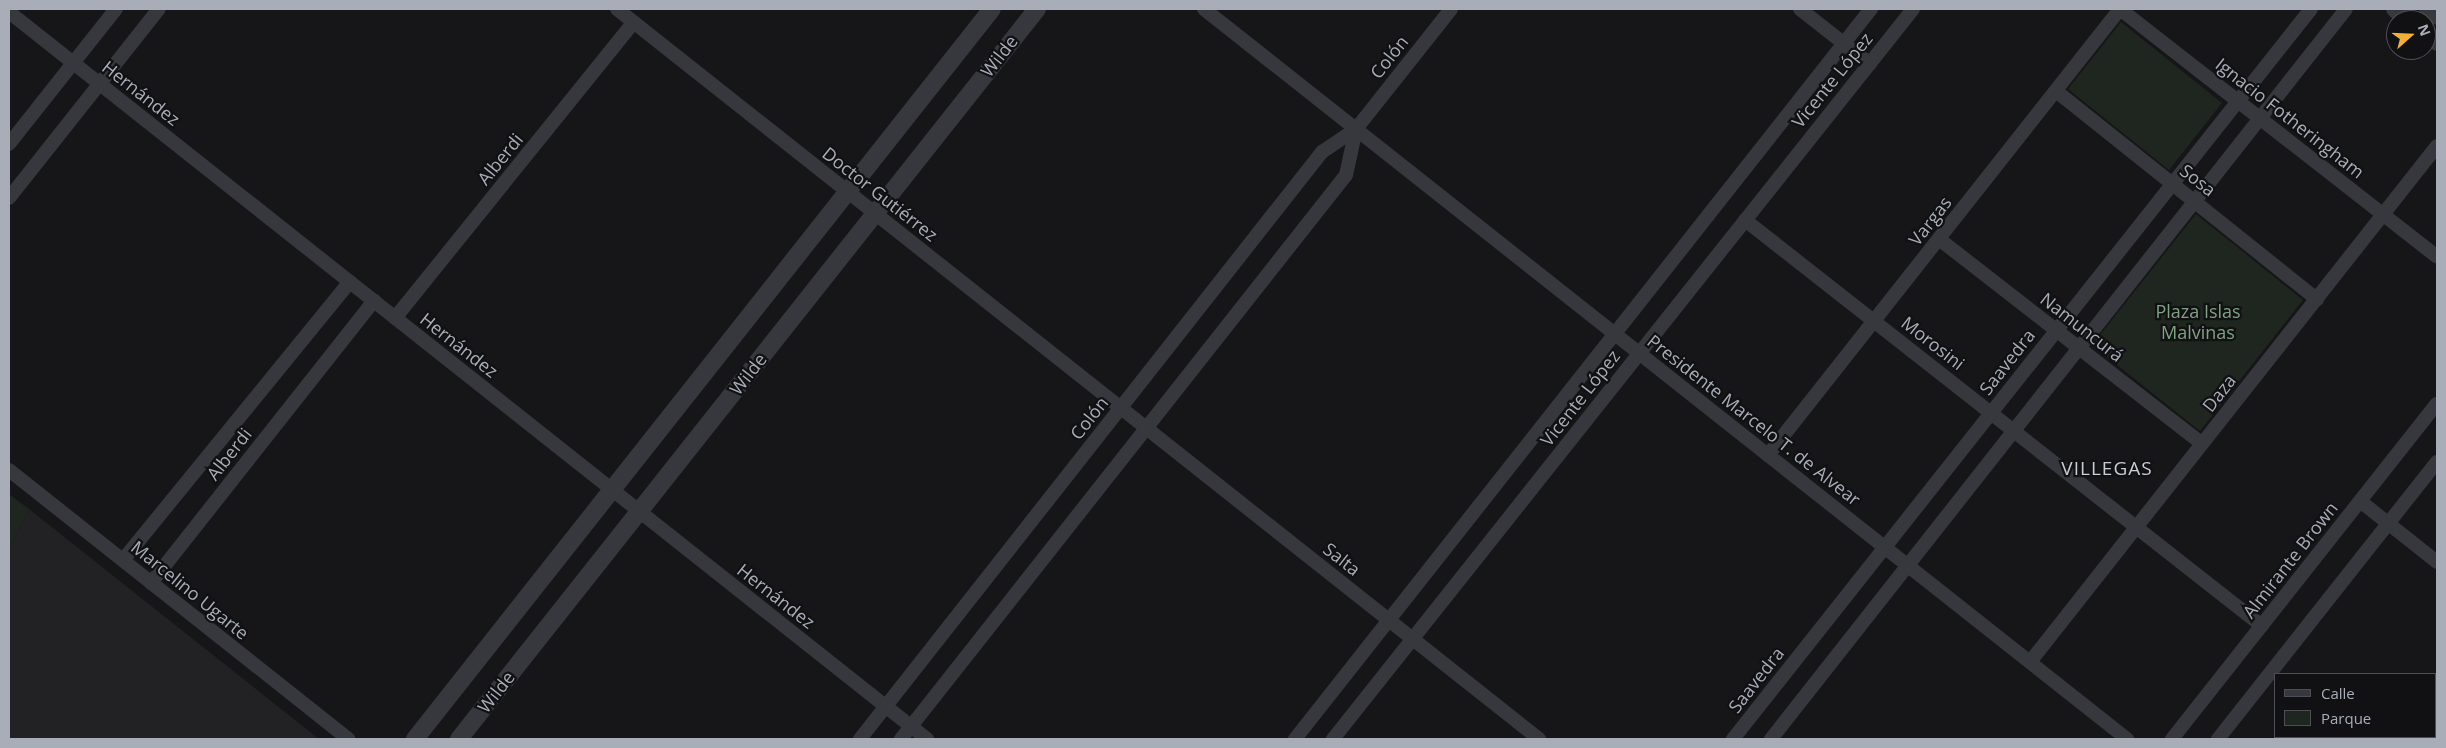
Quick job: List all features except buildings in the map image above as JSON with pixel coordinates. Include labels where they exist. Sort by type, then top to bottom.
[{"type":"street","points":[[9,144],[116,9]]},
{"type":"street","points":[[9,198],[159,9]]},
{"type":"street","name":"Doctor Gutiérrez","points":[[617,9],[1121,408]]},
{"type":"street","name":"Wilde","points":[[415,739],[992,9]]},
{"type":"street","name":"Wilde","points":[[459,739],[1037,9]]},
{"type":"street","name":"Presidente Marcelo T. de Alvear","points":[[1204,9],[2127,739]]},
{"type":"street","name":"Colón","points":[[860,739],[1322,152],[1356,129],[1451,9]]},
{"type":"street","points":[[1800,9],[1870,64]]},
{"type":"street","name":"Vicente López","points":[[1295,739],[1871,9]]},
{"type":"street","name":"Vicente López","points":[[1333,739],[1913,9]]},
{"type":"street","name":"Ignacio Fotheringham","points":[[2120,9],[2437,258]]},
{"type":"street","name":"Vargas","points":[[1768,455],[2120,9]]},
{"type":"street","name":"Saavedra","points":[[1733,739],[2311,9]]},
{"type":"street","points":[[1771,739],[2346,9]]},
{"type":"street","points":[[2428,9],[2437,16]]},
{"type":"street","name":"Hernández","points":[[9,12],[927,739]]},
{"type":"street","name":"Alberdi","points":[[395,318],[634,22]]},
{"type":"street","name":"Sosa","points":[[2056,91],[2317,299]]},
{"type":"street","name":"Colón","points":[[901,739],[1346,175],[1356,129]]},
{"type":"street","name":"Daza","points":[[2030,662],[2437,146]]},
{"type":"street","name":"Morosini","points":[[1745,220],[2262,626]]},
{"type":"street","name":"Namuncurá","points":[[1939,239],[2202,444]]},
{"type":"street","name":"Alberdi","points":[[123,560],[350,282]]},
{"type":"street","name":"Alberdi","points":[[151,583],[374,301]]},
{"type":"street","name":"Almirante Brown","points":[[2172,739],[2437,404]]},
{"type":"street","name":"Salta","points":[[1121,408],[1540,739]]},
{"type":"street","points":[[2218,739],[2437,462]]},
{"type":"street","name":"Marcelino Ugarte","points":[[9,470],[348,739]]},
{"type":"street","points":[[2360,502],[2437,562]]},
{"type":"shaded area","points":[[29,509],[319,739],[9,739],[9,549]]},
{"type":"green space","points":[[2121,22],[2222,103],[2169,170],[2068,89]]},
{"type":"green space","name":"Plaza Islas Malvinas","points":[[2196,214],[2303,300],[2200,431],[2092,345]]},
{"type":"green space","points":[[9,494],[29,509],[9,549]]},
{"type":"district","name":"VILLEGAS","points":[[2107,469]]}]
